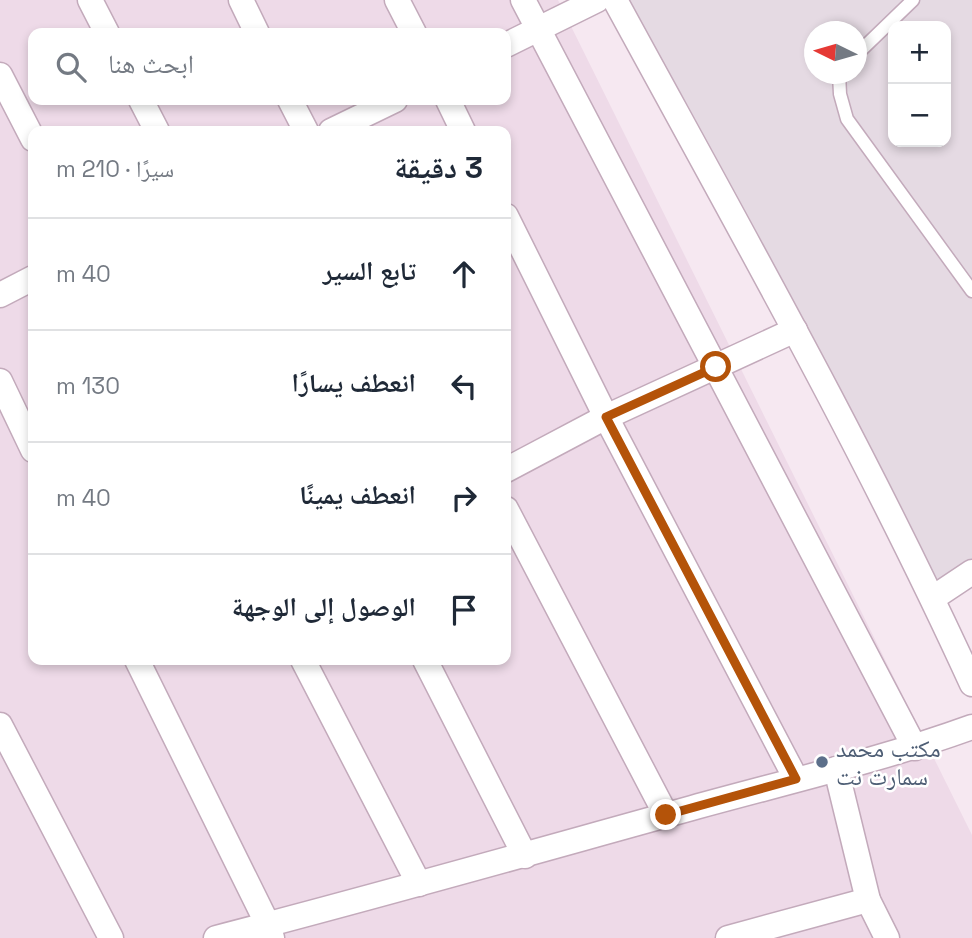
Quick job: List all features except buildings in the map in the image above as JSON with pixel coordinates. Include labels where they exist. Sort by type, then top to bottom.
[{"type":"street","points":[[90,0],[104,28]]},
{"type":"street","points":[[240,0],[254,28]]},
{"type":"street","points":[[397,0],[411,28]]},
{"type":"street","points":[[523,0],[915,748]]},
{"type":"street","points":[[511,42],[597,0]]},
{"type":"street","points":[[615,0],[795,330],[933,598],[972,684]]},
{"type":"street","points":[[0,75],[28,129]]},
{"type":"street","points":[[144,105],[154,126]]},
{"type":"street","points":[[293,105],[303,126]]},
{"type":"street","points":[[341,126],[385,105]]},
{"type":"street","points":[[450,105],[461,126]]},
{"type":"street","points":[[511,226],[606,417],[796,779]]},
{"type":"street","points":[[0,295],[28,281]]},
{"type":"street","points":[[511,467],[606,417],[795,330]]},
{"type":"street","points":[[0,382],[10,425],[28,445]]},
{"type":"street","points":[[511,519],[666,815]]},
{"type":"street","points":[[933,598],[972,572]]},
{"type":"street","points":[[139,665],[270,931]]},
{"type":"street","points":[[306,665],[419,884]]},
{"type":"street","points":[[428,665],[525,856]]},
{"type":"street","points":[[0,726],[111,938]]},
{"type":"street","points":[[216,938],[270,931],[419,884],[915,748],[972,727]]},
{"type":"street","points":[[835,769],[868,900],[887,938]]},
{"type":"street","points":[[731,938],[868,900]]},
{"type":"lane","points":[[867,44],[913,0]]},
{"type":"lane","points":[[840,84],[847,119],[972,290]]},
{"type":"shaded area","points":[[0,0],[558,0],[972,835],[972,938],[0,938]]},
{"type":"shaded area","points":[[628,0],[972,0],[972,571],[933,598]]},
{"type":"place","name":"مكتب محمد سمارت نت","points":[[822,762]]},
{"type":"route","points":[[666,815],[796,779],[606,417],[716,367]]}]
